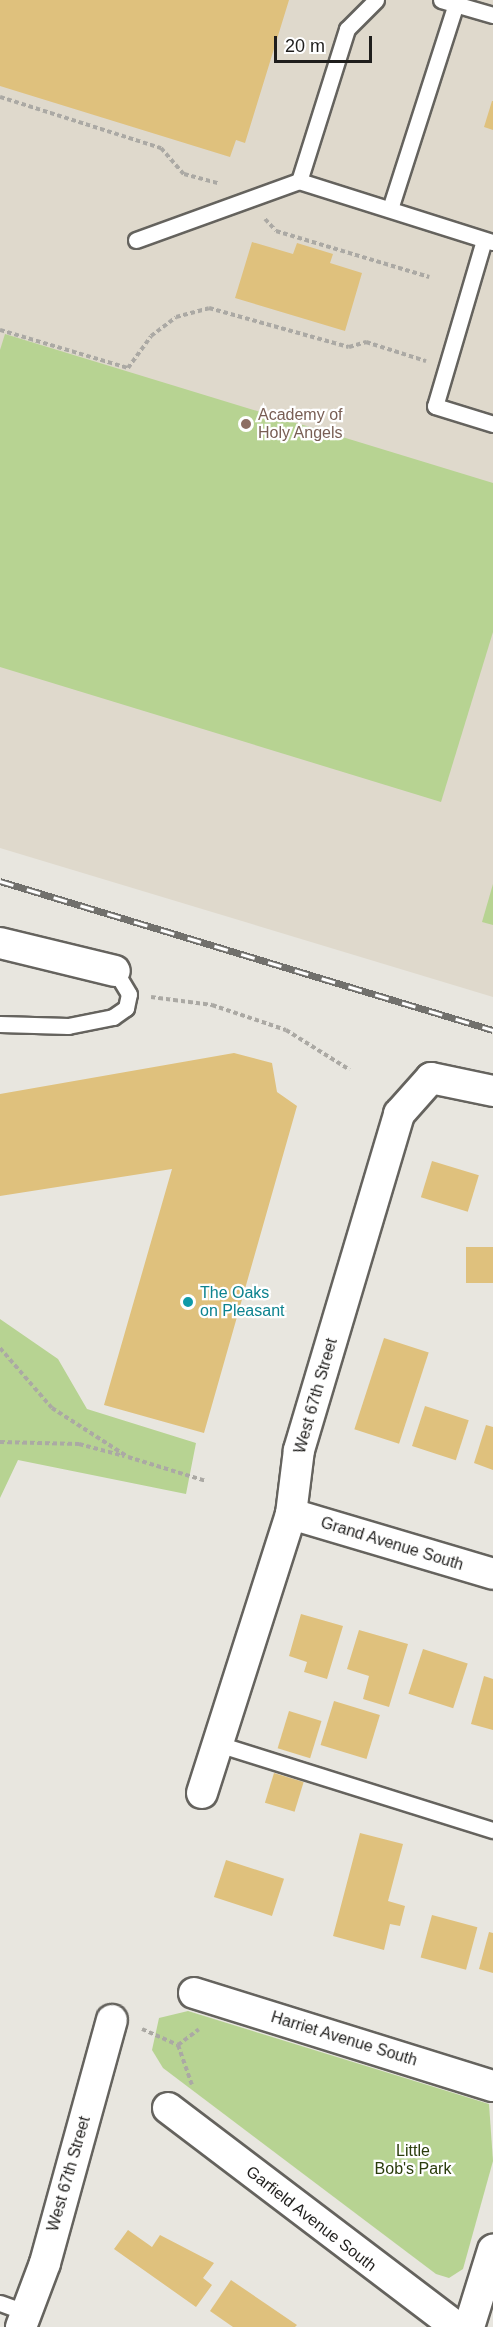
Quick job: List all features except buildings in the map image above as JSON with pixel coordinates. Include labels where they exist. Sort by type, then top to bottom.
[{"type":"street","points":[[0,943],[122,982]]},
{"type":"street","name":"West 67th Street","points":[[202,1793],[291,1514],[299,1450],[399,1114],[430,1078],[493,1091]]},
{"type":"street","name":"Grand Avenue South","points":[[291,1514],[493,1574]]},
{"type":"street","name":"Harriet Avenue South","points":[[194,1993],[493,2085]]},
{"type":"street","name":"West 67th Street","points":[[16,2314],[112,2020]]},
{"type":"street","name":"Garfield Avenue South","points":[[179,2116],[457,2327]]},
{"type":"street","points":[[469,2327],[493,2250]]},
{"type":"lane","points":[[299,181],[347,29],[376,0]]},
{"type":"lane","points":[[441,0],[493,15]]},
{"type":"lane","points":[[390,209],[456,4]]},
{"type":"lane","points":[[136,240],[299,181],[488,241],[435,406],[493,424]]},
{"type":"lane","points":[[0,1024],[68,1026],[114,1017],[126,1008],[122,982]]},
{"type":"lane","points":[[218,1744],[493,1830]]},
{"type":"path","points":[[0,98],[161,148],[184,174],[226,186]]},
{"type":"path","points":[[265,219],[276,231],[429,277]]},
{"type":"path","points":[[0,330],[128,368],[159,330],[176,317],[209,308],[349,347],[366,342],[446,367]]},
{"type":"path","points":[[122,982],[212,1005],[286,1030],[350,1070]]},
{"type":"path","points":[[0,1348],[52,1408],[128,1457]]},
{"type":"path","points":[[0,1442],[79,1444],[206,1481]]},
{"type":"path","points":[[112,2020],[178,2045],[192,2078],[179,2116]]},
{"type":"shaded area","name":"Academy of Holy Angels","points":[[0,0],[493,0],[493,997],[0,848]]},
{"type":"green space","points":[[5,334],[493,483],[493,632],[441,802],[0,667],[0,350]]},
{"type":"green space","points":[[493,884],[493,925],[482,922]]},
{"type":"green space","points":[[0,1319],[58,1359],[87,1409],[196,1443],[186,1494],[18,1460],[0,1498]]},
{"type":"green space","name":"Little Bob's Park","points":[[188,2011],[489,2104],[493,2161],[463,2269],[449,2278],[436,2274],[163,2068],[152,2050],[159,2018]]},
{"type":"railway","points":[[0,881],[493,1030]]},
{"type":"place","name":"Academy of Holy Angels","points":[[246,424]]},
{"type":"place","name":"The Oaks on Pleasant","points":[[188,1302]]}]
